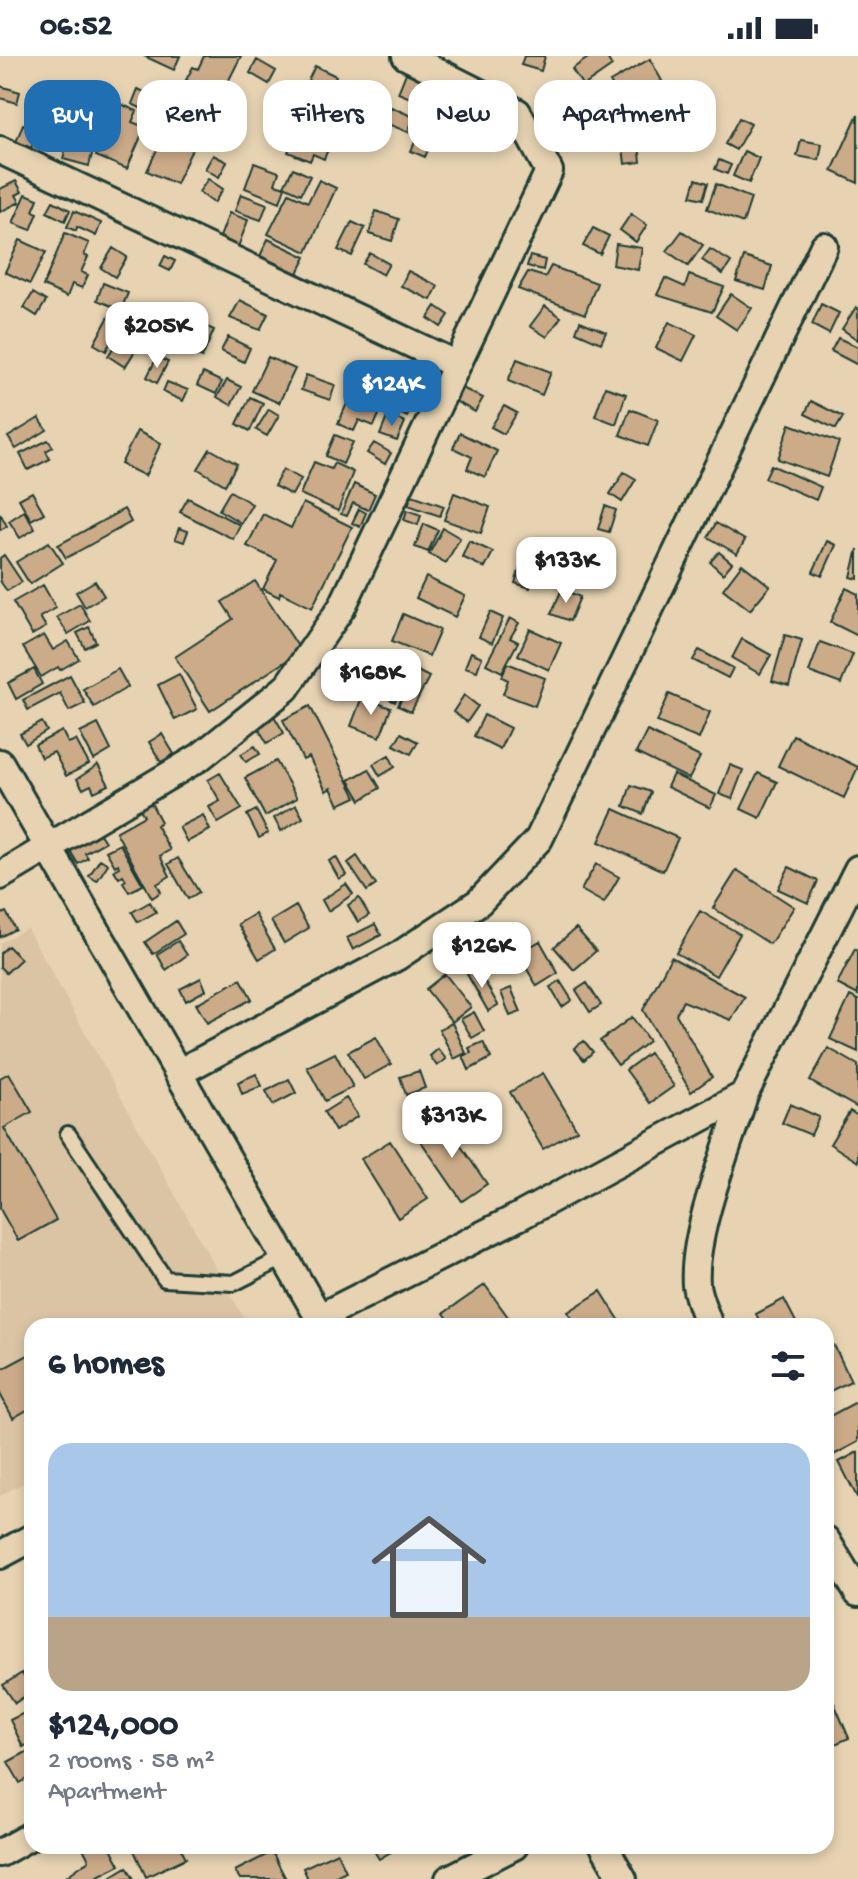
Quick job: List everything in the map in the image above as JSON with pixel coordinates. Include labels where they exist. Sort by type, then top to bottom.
[{"type":"street","points":[[0,876],[200,757],[286,688],[342,607],[549,171],[517,112],[406,56]]},
{"type":"street","points":[[0,150],[457,365]]},
{"type":"street","points":[[178,1073],[398,956],[479,902],[539,839],[824,246]]},
{"type":"street","points":[[0,763],[320,1318]]},
{"type":"street","points":[[706,1318],[697,1288],[696,1261],[702,1229],[744,1095],[858,869]]},
{"type":"street","points":[[329,1318],[744,1095]]},
{"type":"street","points":[[0,1555],[24,1542]]},
{"type":"street","points":[[834,1553],[858,1593]]},
{"type":"street","points":[[0,1853],[24,1840]]},
{"type":"street","points":[[449,1879],[486,1871],[505,1854]]},
{"type":"street","points":[[609,1854],[623,1879]]},
{"type":"lane","points":[[68,1134],[165,1279],[234,1283],[285,1257]]},
{"type":"shaded area","points":[[27,928],[244,1318],[24,1318],[24,1482],[0,1496],[0,943]]},
{"type":"building","points":[[144,56],[180,56],[174,70]]},
{"type":"building","points":[[204,56],[241,56],[229,80],[186,80],[193,67],[198,69]]},
{"type":"building","points":[[524,56],[545,56],[541,71],[521,65]]},
{"type":"building","points":[[591,56],[606,56],[612,66],[592,80],[579,80],[572,69]]},
{"type":"building","points":[[650,59],[661,80],[613,80]]},
{"type":"building","points":[[257,60],[276,71],[271,80],[263,81],[250,73]]},
{"type":"building","points":[[315,66],[336,76],[334,80],[308,80]]},
{"type":"building","points":[[406,73],[423,80],[408,80],[408,97],[398,93]]},
{"type":"building","points":[[0,86],[20,92],[17,103],[0,98]]},
{"type":"building","points":[[121,104],[137,111],[132,122],[137,124],[137,146],[127,169],[96,156],[98,152],[121,152]]},
{"type":"building","points":[[392,107],[408,114],[408,132],[392,126]]},
{"type":"building","points":[[858,114],[858,183],[832,171]]},
{"type":"building","points":[[739,118],[751,124],[736,150],[725,144]]},
{"type":"building","points":[[23,124],[24,124],[24,149],[15,145]]},
{"type":"building","points":[[801,140],[822,144],[819,160],[797,156]]},
{"type":"building","points":[[744,151],[759,158],[749,183],[733,176]]},
{"type":"building","points":[[65,152],[92,152],[89,166],[63,159]]},
{"type":"building","points":[[156,152],[191,152],[176,184],[147,171]]},
{"type":"building","points":[[288,152],[327,152],[324,159],[313,154],[310,161]]},
{"type":"building","points":[[624,152],[640,152],[641,162],[625,164]]},
{"type":"building","points":[[213,155],[227,162],[219,177],[205,169]]},
{"type":"building","points":[[719,160],[731,165],[727,174],[715,169]]},
{"type":"building","points":[[254,163],[279,172],[275,184],[285,187],[280,202],[245,188]]},
{"type":"building","points":[[293,168],[310,176],[301,194],[284,186]]},
{"type":"building","points":[[208,179],[223,189],[214,203],[199,192]]},
{"type":"building","points":[[696,179],[708,183],[703,199],[691,196]]},
{"type":"building","points":[[319,180],[336,188],[307,252],[268,234],[289,193],[308,202]]},
{"type":"building","points":[[16,181],[22,192],[16,195],[20,202],[0,212],[0,189]]},
{"type":"building","points":[[716,184],[751,198],[743,223],[707,209]]},
{"type":"building","points":[[26,194],[38,199],[33,211],[38,213],[31,230],[13,223]]},
{"type":"building","points":[[241,194],[267,204],[261,220],[235,211]]},
{"type":"building","points":[[53,201],[70,210],[65,221],[47,212]]},
{"type":"building","points":[[74,211],[101,223],[96,236],[77,227],[76,231],[67,227]]},
{"type":"building","points":[[376,211],[399,219],[392,241],[369,234]]},
{"type":"building","points":[[229,213],[248,220],[238,247],[219,240]]},
{"type":"building","points":[[631,214],[647,225],[636,242],[620,230]]},
{"type":"building","points":[[352,222],[365,228],[352,256],[338,250]]},
{"type":"building","points":[[593,228],[609,236],[600,254],[583,246]]},
{"type":"building","points":[[682,231],[703,245],[688,266],[667,251]]},
{"type":"building","points":[[65,233],[89,243],[84,255],[88,257],[81,272],[88,275],[82,288],[72,284],[67,297],[43,286]]},
{"type":"building","points":[[268,239],[306,257],[297,275],[260,256]]},
{"type":"building","points":[[20,240],[46,252],[30,284],[5,272]]},
{"type":"building","points":[[616,244],[642,248],[638,270],[613,265]]},
{"type":"building","points":[[113,248],[127,257],[115,277],[101,268]]},
{"type":"building","points":[[710,249],[731,262],[723,274],[702,260]]},
{"type":"building","points":[[370,253],[389,264],[383,275],[363,264]]},
{"type":"building","points":[[165,256],[175,261],[170,271],[160,266]]},
{"type":"building","points":[[530,256],[545,260],[543,270],[527,266]]},
{"type":"building","points":[[744,257],[772,266],[765,290],[736,281]]},
{"type":"building","points":[[551,266],[597,283],[585,314],[518,289],[528,272],[545,277]]},
{"type":"building","points":[[408,271],[438,286],[431,300],[401,286]]},
{"type":"building","points":[[689,275],[724,287],[712,312],[657,295],[665,278],[685,287]]},
{"type":"building","points":[[103,283],[128,293],[121,310],[97,300]]},
{"type":"building","points":[[33,293],[46,301],[37,316],[24,308]]},
{"type":"building","points":[[731,294],[752,308],[737,330],[716,316]]},
{"type":"building","points":[[240,300],[268,314],[260,330],[230,318]]},
{"type":"building","points":[[821,304],[839,313],[829,334],[812,325]]},
{"type":"building","points":[[140,305],[162,314],[157,325],[136,316]]},
{"type":"building","points":[[436,306],[449,315],[441,327],[428,318]]},
{"type":"building","points":[[545,306],[561,317],[547,337],[530,326]]},
{"type":"building","points":[[858,308],[858,340],[842,329]]},
{"type":"building","points":[[112,311],[124,317],[106,351],[94,344]]},
{"type":"building","points":[[185,317],[214,330],[202,358],[173,345]]},
{"type":"building","points":[[133,318],[144,324],[139,335],[127,330]]},
{"type":"building","points":[[580,321],[606,332],[601,343],[576,332]]},
{"type":"building","points":[[669,322],[696,335],[683,361],[656,348]]},
{"type":"building","points":[[124,331],[141,341],[125,367],[108,356]]},
{"type":"building","points":[[228,337],[250,348],[244,362],[221,351]]},
{"type":"building","points":[[838,338],[858,347],[858,365],[831,351]]},
{"type":"building","points":[[157,357],[168,362],[157,383],[147,377]]},
{"type":"building","points":[[268,357],[295,369],[279,403],[252,391]]},
{"type":"building","points":[[517,359],[551,372],[542,395],[508,381]]},
{"type":"building","points":[[203,373],[222,382],[216,394],[197,385]]},
{"type":"building","points":[[306,375],[335,385],[330,400],[301,390]]},
{"type":"building","points":[[227,380],[241,387],[231,405],[217,397]]},
{"type":"building","points":[[167,382],[188,390],[183,401],[163,392]]},
{"type":"building","points":[[605,387],[626,394],[616,424],[595,416]]},
{"type":"building","points":[[462,388],[483,398],[475,412],[455,401]]},
{"type":"building","points":[[392,390],[415,401],[407,417],[384,405]]},
{"type":"building","points":[[351,394],[382,408],[374,426],[359,420],[354,431],[338,424]]},
{"type":"building","points":[[250,397],[263,403],[250,431],[237,424]]},
{"type":"building","points":[[811,401],[843,417],[836,429],[805,414]]},
{"type":"building","points":[[504,406],[517,413],[504,434],[491,427]]},
{"type":"building","points":[[269,409],[279,415],[267,436],[256,430]]},
{"type":"building","points":[[630,409],[658,420],[648,446],[620,435]]},
{"type":"building","points":[[388,415],[405,422],[397,441],[380,435]]},
{"type":"building","points":[[39,418],[47,430],[16,449],[8,437]]},
{"type":"building","points":[[790,424],[839,442],[827,477],[778,459]]},
{"type":"building","points":[[137,431],[161,443],[145,476],[121,464]]},
{"type":"building","points":[[460,433],[497,451],[485,477],[467,469],[472,457],[453,448]]},
{"type":"building","points":[[335,435],[353,442],[343,464],[326,456]]},
{"type":"building","points":[[48,440],[53,447],[46,451],[50,459],[28,470],[20,454]]},
{"type":"building","points":[[374,443],[391,453],[385,464],[367,453]]},
{"type":"building","points":[[210,449],[237,464],[225,485],[198,469]]},
{"type":"building","points":[[314,462],[331,469],[334,463],[353,472],[338,511],[300,494]]},
{"type":"building","points":[[771,465],[821,487],[816,500],[765,478]]},
{"type":"building","points":[[283,469],[301,479],[292,495],[274,486]]},
{"type":"building","points":[[624,472],[636,479],[622,502],[610,494]]},
{"type":"building","points":[[354,484],[375,494],[368,510],[353,503],[347,516],[341,514]]},
{"type":"building","points":[[230,491],[252,504],[241,523],[219,510]]},
{"type":"building","points":[[32,492],[44,513],[31,520],[19,499]]},
{"type":"building","points":[[454,493],[490,507],[481,533],[444,520]]},
{"type":"building","points":[[412,495],[444,506],[440,516],[408,505]]},
{"type":"building","points":[[188,498],[240,525],[233,539],[180,512]]},
{"type":"building","points":[[303,503],[352,527],[312,608],[280,592],[279,597],[263,589],[277,560],[247,546],[263,514],[291,528]]},
{"type":"building","points":[[605,506],[616,510],[609,532],[598,529]]},
{"type":"building","points":[[124,509],[131,522],[66,558],[58,545]]},
{"type":"building","points":[[359,509],[366,513],[360,527],[352,523]]},
{"type":"building","points":[[407,510],[421,515],[418,525],[404,520]]},
{"type":"building","points":[[24,511],[35,529],[20,538],[9,521]]},
{"type":"building","points":[[0,513],[7,526],[0,530]]},
{"type":"building","points":[[716,523],[745,540],[737,554],[708,537]]},
{"type":"building","points":[[424,524],[438,530],[428,552],[415,547]]},
{"type":"building","points":[[179,528],[188,531],[184,542],[175,539]]},
{"type":"building","points":[[443,528],[460,538],[446,563],[429,554]]},
{"type":"building","points":[[469,541],[493,552],[485,568],[462,557]]},
{"type":"building","points":[[827,541],[836,545],[822,576],[813,572]]},
{"type":"building","points":[[49,542],[63,563],[30,584],[16,562]]},
{"type":"building","points":[[559,543],[595,558],[584,584],[548,568]]},
{"type":"building","points":[[858,549],[858,579],[851,577]]},
{"type":"building","points":[[719,552],[732,563],[723,574],[710,562]]},
{"type":"building","points":[[4,555],[22,582],[7,591],[0,581],[0,558]]},
{"type":"building","points":[[742,564],[770,586],[750,610],[723,589]]},
{"type":"building","points":[[521,565],[535,569],[530,588],[515,583]]},
{"type":"building","points":[[426,577],[465,596],[455,617],[416,598]]},
{"type":"building","points":[[95,581],[104,596],[85,607],[76,592]]},
{"type":"building","points":[[255,581],[301,651],[210,711],[175,657],[233,619],[222,602]]},
{"type":"building","points":[[43,585],[56,608],[40,617],[46,627],[32,635],[13,602]]},
{"type":"building","points":[[846,588],[858,594],[858,636],[830,622]]},
{"type":"building","points":[[562,589],[580,597],[570,621],[551,614]]},
{"type":"building","points":[[80,604],[90,621],[68,634],[57,617]]},
{"type":"building","points":[[490,612],[503,618],[492,643],[479,637]]},
{"type":"building","points":[[403,614],[440,630],[429,656],[392,641]]},
{"type":"building","points":[[510,618],[519,623],[510,638],[518,642],[502,672],[486,664]]},
{"type":"building","points":[[89,627],[96,642],[85,648],[77,633]]},
{"type":"building","points":[[530,629],[561,643],[549,670],[518,655]]},
{"type":"building","points":[[44,635],[53,650],[68,641],[79,659],[41,677],[23,647]]},
{"type":"building","points":[[785,635],[802,640],[789,686],[772,681]]},
{"type":"building","points":[[742,639],[771,655],[760,674],[732,658]]},
{"type":"building","points":[[820,642],[853,654],[841,684],[809,672]]},
{"type":"building","points":[[699,650],[733,668],[728,678],[693,660]]},
{"type":"building","points":[[338,651],[350,659],[337,679],[325,671]]},
{"type":"building","points":[[471,652],[482,657],[477,671],[465,667]]},
{"type":"building","points":[[507,663],[545,678],[535,706],[503,694],[508,680],[502,677]]},
{"type":"building","points":[[377,665],[392,672],[388,680],[396,684],[406,665],[429,677],[411,712],[398,706],[405,691],[402,689],[395,702],[366,688]]},
{"type":"building","points":[[34,669],[42,684],[16,699],[8,683]]},
{"type":"building","points":[[118,669],[128,687],[94,707],[83,689]]},
{"type":"building","points":[[179,674],[197,709],[175,720],[158,685]]},
{"type":"building","points":[[70,675],[85,703],[69,711],[60,693],[28,710],[23,700]]},
{"type":"building","points":[[669,694],[710,712],[699,739],[657,722]]},
{"type":"building","points":[[464,695],[478,706],[467,722],[453,712]]},
{"type":"building","points":[[362,697],[391,708],[380,737],[351,726]]},
{"type":"building","points":[[310,706],[356,797],[339,805],[331,788],[326,791],[309,757],[303,760],[283,720]]},
{"type":"building","points":[[484,715],[510,728],[500,749],[474,736]]},
{"type":"building","points":[[274,716],[284,733],[267,743],[257,726]]},
{"type":"building","points":[[42,722],[47,731],[26,744],[20,734]]},
{"type":"building","points":[[98,724],[111,750],[94,760],[80,733]]},
{"type":"building","points":[[62,731],[68,743],[76,740],[89,764],[66,776],[54,752],[41,758],[35,745]]},
{"type":"building","points":[[647,731],[700,757],[689,779],[636,753]]},
{"type":"building","points":[[401,733],[418,742],[411,754],[394,745]]},
{"type":"building","points":[[162,734],[174,754],[161,762],[149,742]]},
{"type":"building","points":[[793,735],[858,767],[844,798],[778,766]]},
{"type":"building","points":[[255,746],[260,754],[246,762],[241,754]]},
{"type":"building","points":[[389,755],[395,767],[380,776],[373,764]]},
{"type":"building","points":[[276,761],[297,798],[265,816],[245,778]]},
{"type":"building","points":[[98,765],[109,785],[94,792],[91,785],[83,789],[77,779]]},
{"type":"building","points":[[730,765],[743,770],[732,799],[719,794]]},
{"type":"building","points":[[369,769],[380,788],[361,800],[349,780]]},
{"type":"building","points":[[220,773],[242,809],[218,823],[209,807],[220,801],[208,780]]},
{"type":"building","points":[[758,773],[777,782],[760,818],[741,809]]},
{"type":"building","points":[[673,774],[716,795],[710,808],[667,787]]},
{"type":"building","points":[[631,785],[651,792],[643,814],[624,806]]},
{"type":"building","points":[[150,801],[161,822],[156,825],[170,850],[160,856],[170,876],[157,884],[161,892],[152,898],[116,832],[144,816],[139,807]]},
{"type":"building","points":[[296,805],[303,818],[281,831],[274,818]]},
{"type":"building","points":[[614,809],[678,838],[663,871],[599,842]]},
{"type":"building","points":[[256,810],[268,833],[259,838],[247,815]]},
{"type":"building","points":[[203,815],[210,830],[187,842],[179,827]]},
{"type":"building","points":[[98,831],[105,842],[85,853],[88,858],[78,864],[69,849]]},
{"type":"building","points":[[120,844],[143,885],[129,892],[123,875],[119,878],[114,870],[119,867],[118,864],[115,866],[106,851]]},
{"type":"building","points":[[357,856],[376,885],[367,891],[348,863]]},
{"type":"building","points":[[336,857],[346,875],[339,879],[329,861]]},
{"type":"building","points":[[178,858],[199,892],[188,899],[168,864]]},
{"type":"building","points":[[100,859],[108,864],[97,881],[89,876]]},
{"type":"building","points":[[596,864],[619,877],[604,903],[581,890]]},
{"type":"building","points":[[789,867],[818,881],[808,903],[778,889]]},
{"type":"building","points":[[737,870],[794,907],[770,944],[713,908]]},
{"type":"building","points":[[346,884],[353,894],[328,911],[322,900]]},
{"type":"building","points":[[359,898],[369,915],[358,922],[348,905]]},
{"type":"building","points":[[150,902],[156,912],[138,922],[132,912]]},
{"type":"building","points":[[296,906],[309,928],[284,943],[271,921]]},
{"type":"building","points":[[700,911],[740,934],[716,976],[676,953]]},
{"type":"building","points":[[6,912],[15,929],[0,937],[0,915]]},
{"type":"building","points":[[255,914],[275,949],[259,959],[238,924]]},
{"type":"building","points":[[176,921],[184,934],[153,954],[145,942]]},
{"type":"building","points":[[375,924],[381,935],[353,950],[347,938]]},
{"type":"building","points":[[576,928],[596,951],[574,970],[554,947]]},
{"type":"building","points":[[178,941],[187,955],[166,970],[157,954]]},
{"type":"building","points":[[540,941],[558,973],[537,986],[518,954]]},
{"type":"building","points":[[8,946],[21,959],[6,973],[0,967],[0,953]]},
{"type":"building","points":[[855,949],[858,951],[858,995],[837,984]]},
{"type":"building","points":[[671,957],[745,997],[731,1020],[683,1001],[676,1014],[712,1077],[691,1092],[643,1010]]},
{"type":"building","points":[[477,968],[498,1005],[488,1011],[467,974]]},
{"type":"building","points":[[445,974],[471,1007],[452,1022],[426,989]]},
{"type":"building","points":[[201,978],[206,990],[186,1001],[180,989]]},
{"type":"building","points":[[241,979],[252,999],[207,1023],[196,1004]]},
{"type":"building","points":[[560,981],[572,1000],[562,1007],[550,987]]},
{"type":"building","points":[[587,983],[601,1005],[590,1012],[576,990]]},
{"type":"building","points":[[511,988],[521,1012],[510,1016],[501,992]]},
{"type":"building","points":[[850,996],[858,1000],[858,1052],[830,1039]]},
{"type":"building","points":[[474,1012],[484,1031],[472,1038],[461,1019]]},
{"type":"building","points":[[632,1017],[649,1041],[618,1065],[600,1041]]},
{"type":"building","points":[[452,1023],[466,1053],[454,1059],[439,1029]]},
{"type":"building","points":[[376,1037],[391,1064],[364,1079],[348,1052]]},
{"type":"building","points":[[584,1041],[593,1052],[584,1060],[574,1048]]},
{"type":"building","points":[[483,1042],[491,1058],[469,1070],[463,1056],[471,1053],[469,1048]]},
{"type":"building","points":[[828,1048],[858,1065],[858,1108],[810,1081]]},
{"type":"building","points":[[438,1049],[446,1059],[437,1066],[430,1056]]},
{"type":"building","points":[[335,1053],[353,1087],[325,1101],[307,1067]]},
{"type":"building","points":[[649,1053],[674,1086],[650,1103],[626,1070]]},
{"type":"building","points":[[419,1071],[425,1088],[406,1095],[400,1077]]},
{"type":"building","points":[[9,1073],[32,1112],[4,1128],[56,1220],[18,1241],[0,1209],[0,1078]]},
{"type":"building","points":[[543,1073],[577,1130],[543,1149],[510,1092]]},
{"type":"building","points":[[256,1074],[262,1086],[242,1094],[238,1082]]},
{"type":"building","points":[[289,1079],[296,1093],[273,1105],[266,1091]]},
{"type":"building","points":[[346,1098],[358,1116],[335,1131],[324,1112]]},
{"type":"building","points":[[790,1104],[819,1117],[811,1135],[782,1123]]},
{"type":"building","points":[[850,1111],[858,1116],[858,1162],[830,1144]]},
{"type":"building","points":[[443,1120],[487,1184],[462,1201],[418,1137]]},
{"type":"building","points":[[390,1141],[428,1199],[398,1218],[361,1159]]},
{"type":"building","points":[[485,1285],[508,1317],[447,1318],[444,1313]]},
{"type":"building","points":[[601,1291],[618,1318],[572,1318],[568,1312]]},
{"type":"building","points":[[784,1299],[794,1318],[758,1318],[756,1314]]},
{"type":"building","points":[[834,1345],[851,1381],[834,1389]]},
{"type":"building","points":[[24,1357],[24,1412],[13,1418],[0,1394],[0,1370]]},
{"type":"building","points":[[858,1401],[858,1442],[834,1455],[834,1414]]},
{"type":"building","points":[[858,1452],[858,1496],[857,1497],[839,1462]]},
{"type":"building","points":[[22,1673],[24,1697],[15,1703],[3,1685]]},
{"type":"building","points":[[834,1703],[849,1738],[834,1745]]},
{"type":"building","points":[[24,1713],[23,1747],[10,1720]]},
{"type":"building","points":[[24,1753],[24,1781],[20,1783],[8,1762]]},
{"type":"building","points":[[86,1854],[114,1854],[120,1865],[92,1879],[69,1879],[67,1876],[89,1860]]},
{"type":"building","points":[[136,1854],[184,1854],[186,1858],[146,1877]]},
{"type":"building","points":[[273,1854],[286,1879],[240,1879],[235,1871]]},
{"type":"building","points":[[338,1854],[346,1871],[330,1879],[308,1879],[303,1868]]},
{"type":"building","points":[[127,1867],[134,1879],[114,1879],[112,1876]]}]
